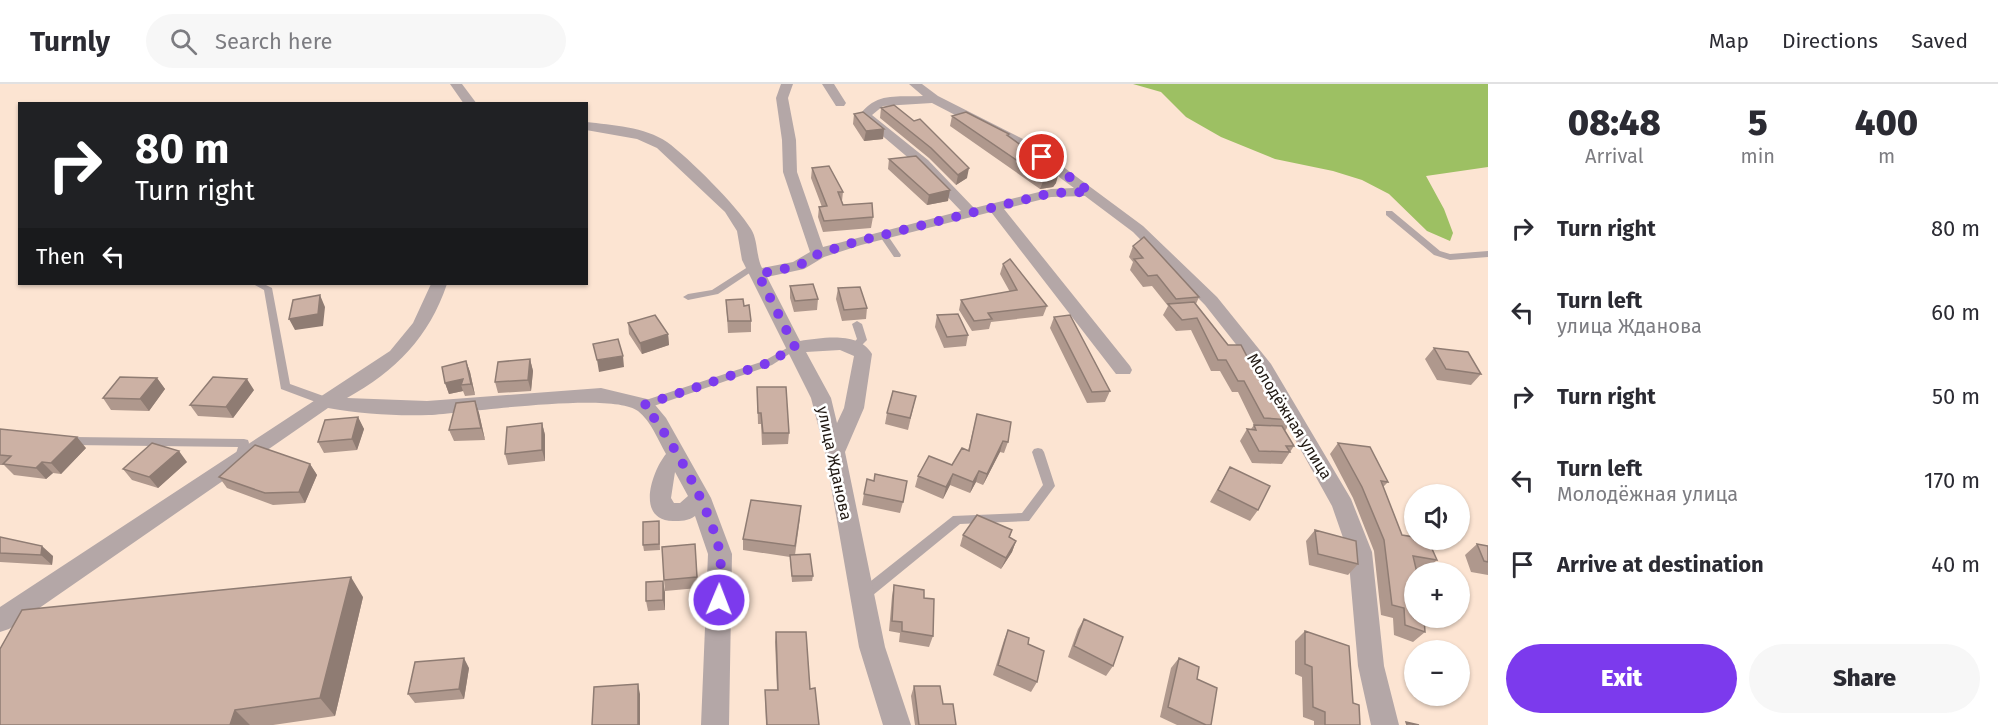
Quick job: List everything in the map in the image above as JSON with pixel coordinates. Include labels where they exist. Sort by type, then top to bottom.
[{"type":"street","points":[[456,84],[470,102]]},
{"type":"street","points":[[786,84],[782,98],[789,140],[790,172],[818,254]]},
{"type":"street","points":[[828,84],[836,93],[840,103]]},
{"type":"street","name":"Молодёжная улица","points":[[915,84],[934,99],[1026,146],[1138,229],[1211,301],[1264,368],[1343,505],[1360,552],[1371,666],[1385,725]]},
{"type":"street","points":[[934,99],[881,102],[873,105],[865,116],[923,163],[972,213]]},
{"type":"street","name":"улица Жданова","points":[[588,126],[642,136],[662,145],[730,209],[745,231],[756,270],[821,398],[835,452],[872,647],[897,725]]},
{"type":"street","points":[[756,270],[798,266],[818,254],[883,235],[1051,193],[1090,192]]},
{"type":"street","points":[[995,207],[1123,370]]},
{"type":"street","points":[[0,621],[326,401],[375,375],[416,335],[431,311],[439,285]]},
{"type":"street","points":[[795,347],[844,343],[856,346],[863,354],[854,408],[835,452]]},
{"type":"street","points":[[326,401],[363,407],[428,408],[614,396],[644,405],[659,423],[700,498],[720,554],[715,725]]},
{"type":"street","points":[[821,398],[833,406],[854,408]]},
{"type":"street","points":[[676,454],[664,471],[660,498],[662,506],[669,512],[685,512],[700,498]]},
{"type":"lane","points":[[1389,213],[1437,253],[1450,257],[1488,254]]},
{"type":"lane","points":[[883,235],[897,255]]},
{"type":"lane","points":[[688,297],[715,292],[756,270]]},
{"type":"lane","points":[[260,285],[268,288],[285,386],[326,401]]},
{"type":"lane","points":[[856,324],[862,340],[856,346]]},
{"type":"lane","points":[[644,405],[768,363],[795,347]]},
{"type":"lane","points":[[73,441],[244,443],[241,457]]},
{"type":"lane","points":[[862,596],[957,519],[1025,518],[1049,486],[1038,452]]},
{"type":"green space","points":[[1133,84],[1488,84],[1488,167],[1426,176],[1444,209],[1453,233],[1450,241],[1427,231],[1389,194],[1362,180],[1333,171],[1275,159],[1221,137],[1186,117],[1161,92]]},
{"type":"building","points":[[894,105],[914,121],[920,119],[969,168],[958,175],[931,148],[881,108]]},
{"type":"building","points":[[863,112],[884,129],[866,131],[854,114]]},
{"type":"building","points":[[966,112],[1009,134],[1007,135],[1059,173],[1044,179],[952,116]]},
{"type":"building","points":[[916,156],[950,190],[929,195],[889,159]]},
{"type":"building","points":[[829,166],[843,192],[838,192],[843,205],[872,203],[873,217],[824,221],[819,207],[827,206],[812,168]]},
{"type":"building","points":[[1144,237],[1199,297],[1176,299],[1157,275],[1148,276],[1134,259],[1143,258],[1133,246]]},
{"type":"building","points":[[1010,259],[1047,306],[988,313],[992,319],[974,321],[961,300],[1017,290],[1003,264]]},
{"type":"building","points":[[813,284],[818,299],[795,301],[790,286]]},
{"type":"building","points":[[860,287],[867,308],[844,310],[838,288]]},
{"type":"building","points":[[320,295],[318,314],[289,319],[293,300]]},
{"type":"building","points":[[743,299],[744,306],[749,305],[751,321],[728,321],[726,300]]},
{"type":"building","points":[[1194,302],[1228,345],[1241,345],[1251,364],[1261,364],[1292,420],[1264,418],[1244,381],[1238,381],[1226,360],[1218,360],[1197,318],[1182,320],[1168,304]]},
{"type":"building","points":[[958,314],[968,335],[947,337],[937,315]]},
{"type":"building","points":[[655,315],[668,334],[640,343],[628,323]]},
{"type":"building","points":[[1070,315],[1110,391],[1092,392],[1054,317]]},
{"type":"building","points":[[618,339],[623,356],[597,360],[593,344]]},
{"type":"building","points":[[1434,348],[1468,352],[1481,374],[1446,369]]},
{"type":"building","points":[[530,359],[528,380],[495,382],[498,362]]},
{"type":"building","points":[[466,361],[471,384],[461,385],[463,379],[445,383],[442,367]]},
{"type":"building","points":[[120,377],[157,378],[140,399],[103,398]]},
{"type":"building","points":[[213,377],[247,379],[226,407],[190,405]]},
{"type":"building","points":[[757,387],[786,387],[789,433],[763,433],[761,413],[758,413]]},
{"type":"building","points":[[893,391],[916,396],[910,418],[887,413]]},
{"type":"building","points":[[475,401],[481,428],[449,430],[456,403]]},
{"type":"building","points":[[977,414],[1011,422],[1008,442],[1003,441],[987,474],[979,471],[973,482],[953,474],[946,487],[918,476],[929,456],[952,465],[962,448],[969,451]]},
{"type":"building","points":[[358,417],[352,439],[318,442],[325,420]]},
{"type":"building","points":[[542,423],[542,450],[505,454],[507,427]]},
{"type":"building","points":[[1254,425],[1282,426],[1294,446],[1286,446],[1290,452],[1259,451],[1247,429],[1256,430]]},
{"type":"building","points":[[0,429],[77,437],[51,463],[42,462],[36,468],[3,464],[11,456],[0,455]]},
{"type":"building","points":[[152,443],[179,451],[149,477],[123,469]]},
{"type":"building","points":[[1338,443],[1370,447],[1388,482],[1381,481],[1404,535],[1404,550],[1432,550],[1437,560],[1413,556],[1414,562],[1404,562],[1404,608],[1392,605],[1384,540],[1362,487]]},
{"type":"building","points":[[255,445],[310,464],[299,492],[265,493],[219,477]]},
{"type":"building","points":[[1230,467],[1270,486],[1258,510],[1218,490]]},
{"type":"building","points":[[875,474],[907,481],[903,502],[864,494],[867,479],[874,481]]},
{"type":"building","points":[[751,500],[801,506],[795,546],[743,539]]},
{"type":"building","points":[[977,515],[1012,530],[1009,537],[1016,541],[1006,558],[963,535]]},
{"type":"building","points":[[659,521],[659,544],[643,545],[643,522]]},
{"type":"building","points":[[1315,530],[1356,541],[1358,564],[1318,554]]},
{"type":"building","points":[[0,537],[42,546],[41,555],[0,553]]},
{"type":"building","points":[[695,544],[697,577],[664,580],[662,547]]},
{"type":"building","points":[[1477,544],[1488,546],[1488,562],[1484,561]]},
{"type":"building","points":[[810,554],[813,576],[792,576],[790,555]]},
{"type":"building","points":[[351,577],[320,698],[235,710],[230,725],[0,725],[0,649],[22,610]]},
{"type":"building","points":[[663,581],[663,600],[646,601],[646,582]]},
{"type":"building","points":[[894,585],[924,590],[924,598],[934,599],[933,636],[902,631],[902,622],[892,621]]},
{"type":"building","points":[[1084,619],[1123,637],[1113,666],[1074,646]]},
{"type":"building","points":[[1008,630],[1029,638],[1028,644],[1044,651],[1037,682],[998,665]]},
{"type":"building","points":[[1305,631],[1349,646],[1353,703],[1359,705],[1360,725],[1325,725],[1325,712],[1313,707],[1312,667],[1305,664]]},
{"type":"building","points":[[776,632],[806,632],[810,689],[815,688],[819,725],[767,725],[765,690],[778,690]]},
{"type":"building","points":[[464,658],[459,689],[408,694],[415,662]]},
{"type":"building","points":[[1179,658],[1199,667],[1197,679],[1217,688],[1211,725],[1206,725],[1168,707]]},
{"type":"building","points":[[638,684],[638,725],[592,725],[594,687]]},
{"type":"building","points":[[914,686],[940,686],[943,704],[953,704],[956,725],[919,725]]},
{"type":"route","points":[[719,600],[720,554],[700,498],[659,423],[644,405],[768,363],[795,347],[758,274],[798,266],[818,254],[855,242],[1051,193],[1090,192],[1042,157]]}]
